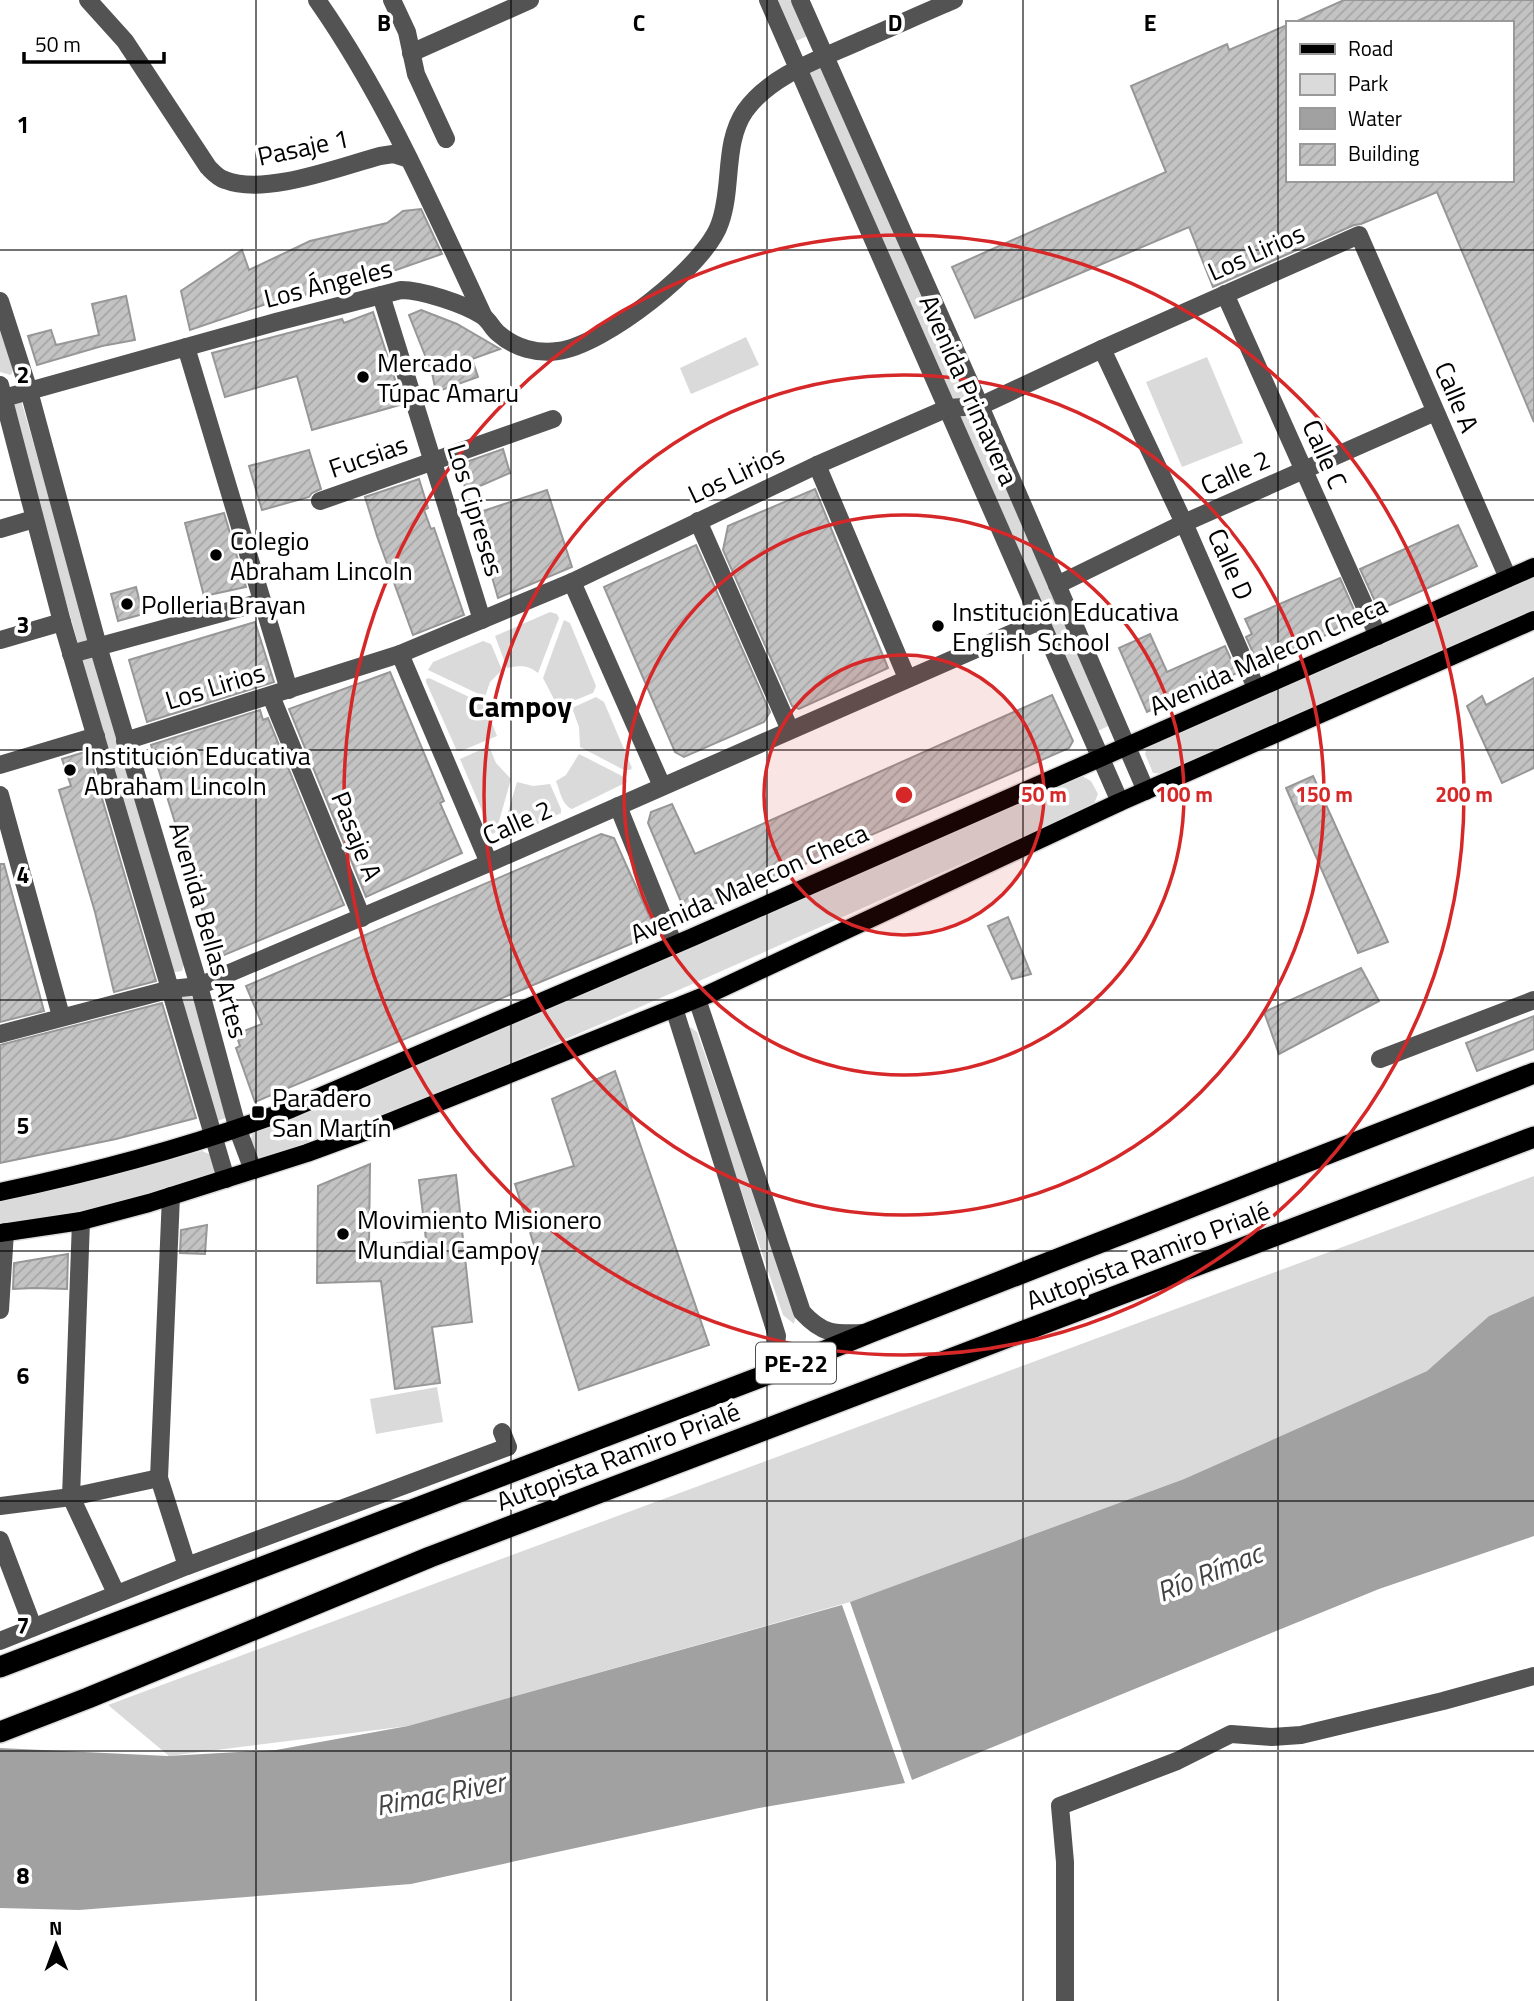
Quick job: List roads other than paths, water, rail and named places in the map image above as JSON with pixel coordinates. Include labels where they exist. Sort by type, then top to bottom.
[{"type":"highway","name":"Autopista Ramiro Prialé","points":[[0,1667],[766,1376],[871,1332],[1534,1073]]},
{"type":"highway","name":"Autopista Ramiro Prialé","points":[[0,1732],[430,1557],[1534,1138]]},
{"type":"main road","name":"Avenida Malecon Checa","points":[[0,1192],[64,1178],[213,1138],[291,1110],[674,945],[1534,567]]},
{"type":"main road","points":[[3,1233],[81,1221],[253,1170],[367,1131],[697,999],[1120,802],[1534,620]]},
{"type":"street","name":"Pasaje 1","points":[[88,0],[125,41],[208,167],[222,179],[237,184],[271,185],[380,156],[393,154],[409,159]]},
{"type":"street","points":[[317,0],[361,67],[409,159],[483,315]]},
{"type":"street","points":[[392,0],[407,32],[416,74],[446,139]]},
{"type":"street","points":[[411,53],[527,0]]},
{"type":"street","name":"Avenida Primavera","points":[[768,0],[1120,802]]},
{"type":"street","name":"Avenida Primavera","points":[[800,0],[980,406],[1146,791]]},
{"type":"street","name":"Los Ángeles","points":[[1,394],[29,391],[401,290],[417,290],[483,315],[498,333],[518,346],[538,352],[560,351],[581,345],[648,302],[691,266],[709,245],[720,224],[726,197],[734,132],[745,111],[764,90],[798,69],[954,0]]},
{"type":"street","name":"Los Lirios","points":[[125,741],[400,654],[572,582],[817,465],[948,408],[980,406],[1359,235]]},
{"type":"street","name":"Calle A","points":[[1359,235],[1508,578]]},
{"type":"street","name":"Calle C","points":[[1226,294],[1378,636]]},
{"type":"street","name":"Los Cipreses","points":[[381,295],[482,620]]},
{"type":"street","name":"Avenida Bellas Artes","points":[[0,301],[29,391],[98,646],[199,986],[238,1130],[253,1170]]},
{"type":"street","name":"Pasaje A","points":[[186,347],[262,602],[280,693],[362,918]]},
{"type":"street","name":"Calle D","points":[[1102,349],[1184,523],[1256,688]]},
{"type":"street","name":"Avenida Bellas Artes","points":[[1,394],[62,622],[226,1179]]},
{"type":"street","name":"Calle 2","points":[[1057,584],[1184,523],[1435,412]]},
{"type":"street","name":"Fucsias","points":[[320,501],[553,419]]},
{"type":"street","points":[[817,465],[907,678]]},
{"type":"street","points":[[0,529],[34,519]]},
{"type":"street","points":[[698,521],[790,730]]},
{"type":"street","points":[[572,582],[662,786]]},
{"type":"street","points":[[71,653],[262,602]]},
{"type":"street","name":"Calle 2","points":[[0,1034],[171,989],[199,986],[489,863],[1042,620]]},
{"type":"street","points":[[0,640],[62,622]]},
{"type":"street","points":[[400,654],[489,863]]},
{"type":"street","points":[[0,765],[96,736]]},
{"type":"street","points":[[0,795],[61,1016]]},
{"type":"street","points":[[618,806],[674,945]]},
{"type":"street","points":[[697,999],[803,1312],[814,1325],[826,1332],[871,1332]]},
{"type":"street","points":[[1380,1059],[1534,1000]]},
{"type":"street","points":[[674,1008],[777,1336],[774,1361],[766,1376]]},
{"type":"street","points":[[171,1196],[159,1478],[187,1566]]},
{"type":"street","points":[[81,1221],[71,1497],[116,1593]]},
{"type":"street","points":[[0,1310],[3,1233]]},
{"type":"street","points":[[0,1641],[116,1593],[508,1447],[502,1432]]},
{"type":"street","points":[[0,1506],[71,1497],[159,1478]]},
{"type":"street","points":[[0,1540],[33,1627]]},
{"type":"street","points":[[1065,2001],[1065,1862],[1060,1806],[1177,1761],[1231,1734],[1272,1737],[1301,1735],[1534,1676]]},
{"type":"water","name":"Río Rímac","points":[[1534,1296],[1534,1536],[1379,1589],[912,1780],[850,1602],[1184,1479],[1427,1371],[1489,1316]]},
{"type":"water","name":"Rimac River","points":[[842,1605],[905,1783],[759,1808],[411,1884],[79,1910],[0,1908],[0,1748],[168,1756],[276,1750],[408,1726]]},
{"type":"place","name":"Mercado Túpac Amaru","points":[[363,377]]},
{"type":"place","name":"Colegio Abraham Lincoln","points":[[216,555]]},
{"type":"place","name":"Polleria Brayan","points":[[127,604]]},
{"type":"place","name":"Institución Educativa English School","points":[[938,626]]},
{"type":"place","name":"Institución Educativa Abraham Lincoln","points":[[70,770]]},
{"type":"place","name":"Paradero San Martín","points":[[258,1112]]},
{"type":"place","name":"Movimiento Misionero Mundial Campoy","points":[[343,1234]]},
{"type":"district","name":"Campoy","points":[[520,706]]}]
